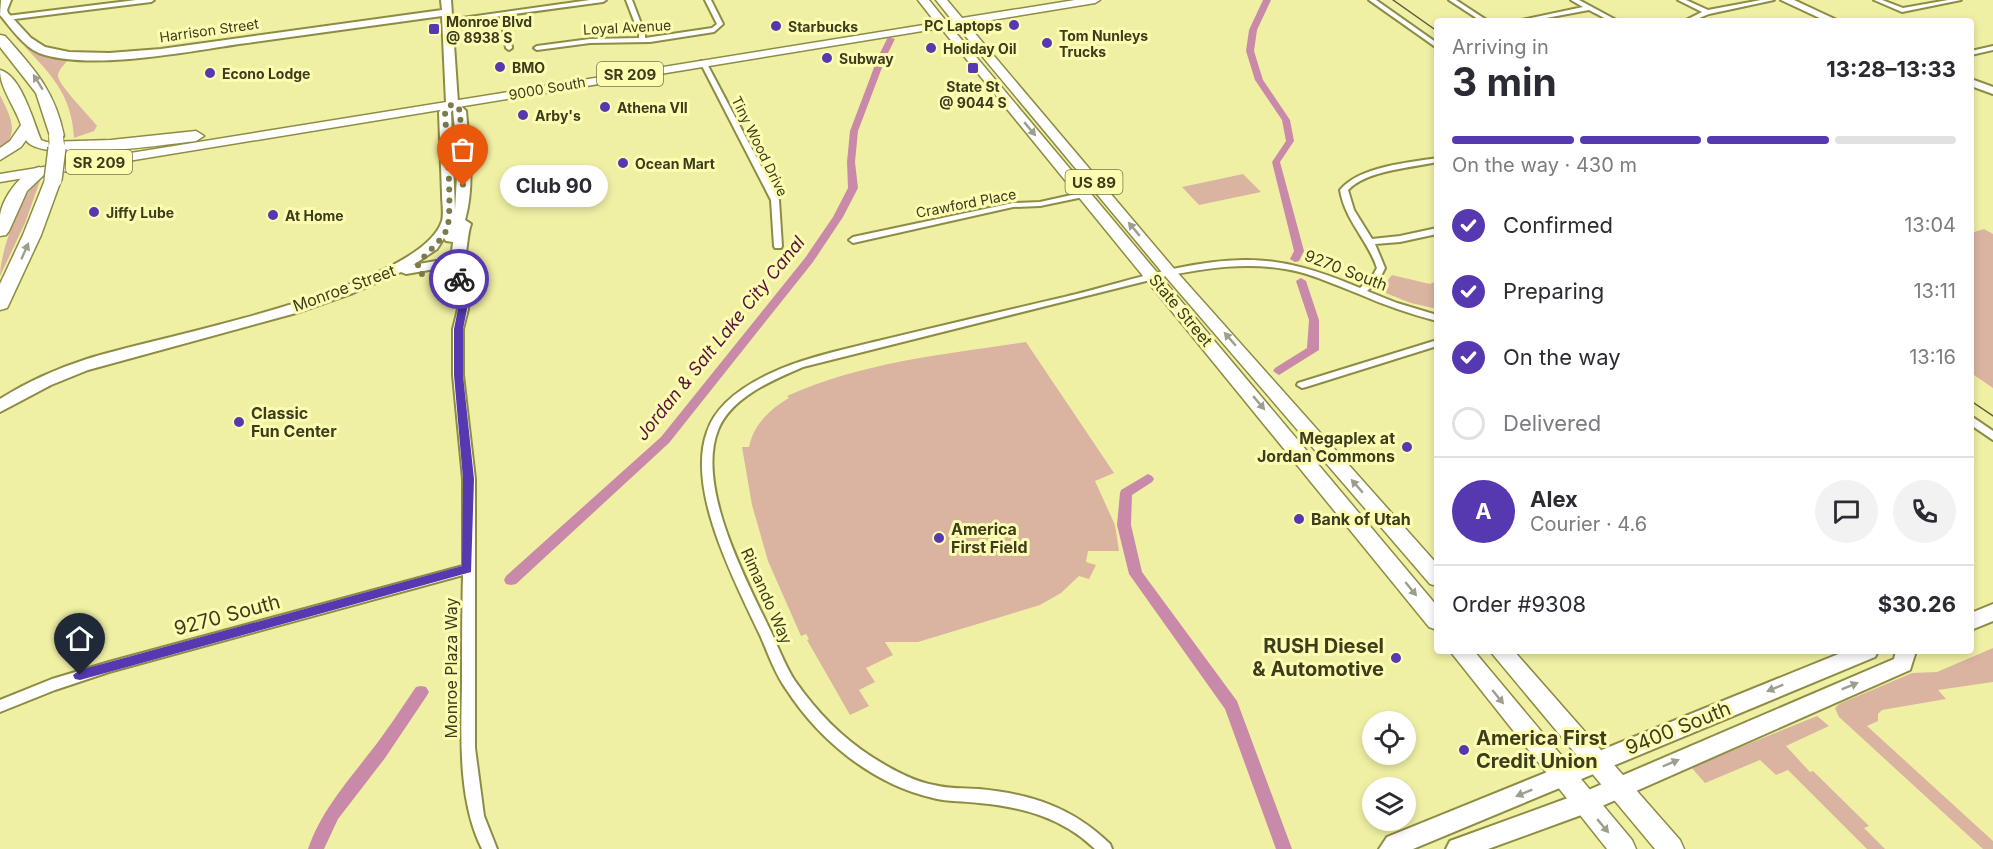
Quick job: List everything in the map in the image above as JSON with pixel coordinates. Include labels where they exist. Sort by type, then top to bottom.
[{"type":"highway","points":[[0,39],[37,81],[49,103],[56,136],[57,158],[46,176],[0,304]]},
{"type":"highway","points":[[0,74],[11,88],[37,145],[50,149],[196,136]]},
{"type":"highway","points":[[0,155],[16,144],[27,127]]},
{"type":"highway","points":[[0,231],[20,189],[46,176]]},
{"type":"main road","name":"State Street","points":[[923,0],[1085,194],[1163,276],[1434,575]]},
{"type":"main road","name":"State Street","points":[[942,0],[1434,617]]},
{"type":"main road","name":"9000 South","points":[[958,19],[1051,0]]},
{"type":"main road","name":"9000 South","points":[[0,178],[46,176],[452,99],[941,21],[1095,0]]},
{"type":"main road","name":"9000 South","points":[[0,166],[703,62],[941,21]]},
{"type":"main road","points":[[1463,654],[1623,849]]},
{"type":"main road","points":[[1504,654],[1671,849]]},
{"type":"street","points":[[6,0],[2,10],[7,18],[146,0]]},
{"type":"street","points":[[52,13],[58,0]]},
{"type":"street","name":"Monroe Street","points":[[280,312],[334,295],[394,271],[426,251],[446,230],[448,218],[445,112],[452,99],[446,0]]},
{"type":"street","points":[[448,17],[504,14],[603,0]]},
{"type":"street","points":[[630,0],[642,34],[642,41]]},
{"type":"street","name":"Loyal Avenue","points":[[537,48],[590,41],[642,41],[709,32],[718,28],[720,24],[708,0]]},
{"type":"street","points":[[1372,0],[1434,44]]},
{"type":"street","points":[[1452,0],[1480,18]]},
{"type":"street","points":[[1574,0],[1609,18]]},
{"type":"street","points":[[1682,0],[1707,12]]},
{"type":"street","points":[[1694,18],[1707,12],[1771,0]]},
{"type":"street","points":[[1786,0],[1826,18]]},
{"type":"street","points":[[1877,0],[1902,10],[1958,0]]},
{"type":"street","points":[[1536,18],[1588,8]]},
{"type":"street","points":[[504,14],[509,48]]},
{"type":"street","name":"Harrison Street","points":[[7,18],[27,40],[42,50],[69,55],[109,56],[161,52],[448,17]]},
{"type":"street","points":[[1974,52],[1993,48]]},
{"type":"street","name":"Tiny Wood Drive","points":[[703,62],[775,200],[778,246]]},
{"type":"street","points":[[1974,83],[1993,91]]},
{"type":"street","name":"Monroe Street","points":[[0,407],[37,385],[82,366],[359,293],[417,267],[448,242],[458,226],[464,206],[460,110],[452,99]]},
{"type":"street","points":[[1360,292],[1376,278],[1381,268],[1344,197],[1347,184],[1366,175],[1434,161]]},
{"type":"street","name":"Crawford Place","points":[[854,240],[1013,205],[1040,204],[1085,194]]},
{"type":"street","points":[[446,230],[439,244],[417,267],[419,273],[428,276],[453,270],[458,264],[460,234],[465,216],[464,206]]},
{"type":"street","points":[[1368,242],[1401,239],[1434,232]]},
{"type":"street","name":"9270 South","points":[[1163,276],[1231,263],[1265,263],[1319,274],[1394,307],[1434,317]]},
{"type":"street","name":"Monroe Plaza Way","points":[[453,270],[458,277],[463,309],[458,329],[458,375],[469,479],[468,748],[477,816],[490,849]]},
{"type":"street","name":"Rimando Way","points":[[1105,849],[1075,823],[1034,804],[1013,799],[933,792],[880,770],[848,749],[823,725],[790,685],[734,570],[710,489],[708,453],[711,434],[718,420],[735,401],[754,386],[778,374],[820,359],[1163,276]]},
{"type":"street","points":[[1302,385],[1434,344]]},
{"type":"street","points":[[1974,422],[1993,436]]},
{"type":"street","name":"9270 South","points":[[0,706],[99,669],[467,569]]},
{"type":"street","points":[[1974,621],[1993,612]]},
{"type":"street","name":"9400 South","points":[[1390,849],[1861,654]]},
{"type":"street","name":"9400 South","points":[[1458,849],[1584,803],[1903,664],[1905,654]]},
{"type":"shaded area","points":[[24,46],[39,53],[68,60],[58,76],[97,126],[94,131],[74,138],[65,98],[52,77]]},
{"type":"shaded area","points":[[0,95],[10,117],[12,131],[6,144],[0,150]]},
{"type":"shaded area","points":[[1243,174],[1261,192],[1199,205],[1182,187]]},
{"type":"shaded area","points":[[41,178],[25,223],[0,276],[13,223],[26,196]]},
{"type":"shaded area","points":[[1984,229],[1993,234],[1993,388],[1974,375],[1974,232]]},
{"type":"shaded area","points":[[1392,275],[1430,284],[1434,282],[1434,308],[1411,303],[1383,292],[1382,287]]},
{"type":"shaded area","name":"America First Field","points":[[1026,342],[1114,473],[1095,481],[1115,525],[1119,551],[1088,551],[1086,562],[1096,565],[1089,579],[1079,576],[1061,593],[1040,605],[918,642],[885,642],[893,655],[866,668],[875,682],[859,690],[869,706],[850,715],[807,640],[809,639],[806,634],[801,636],[768,561],[752,505],[742,447],[749,447],[758,425],[775,407],[789,398],[787,396],[816,384],[874,367],[935,355]]},
{"type":"shaded area","points":[[1993,648],[1993,682],[1938,690],[1946,699],[1882,710],[1878,714],[1878,721],[1867,726],[1993,841],[1993,849],[1983,849],[1839,717],[1835,708],[1839,704],[1912,673],[1937,672]]},
{"type":"shaded area","points":[[1817,716],[1829,726],[1786,746],[1810,772],[1813,771],[1869,826],[1864,828],[1885,849],[1867,849],[1788,770],[1776,775],[1760,760],[1705,783],[1691,767]]},
{"type":"waterway","points":[[1267,0],[1253,30],[1250,51],[1259,80],[1286,120],[1290,141],[1276,162],[1299,251],[1295,259]]},
{"type":"waterway","name":"Jordan & Salt Lake City Canal","points":[[511,580],[665,440],[809,260],[838,217],[853,188],[851,162],[854,131],[891,39]]},
{"type":"waterway","points":[[1279,371],[1313,350],[1314,320],[1301,281]]},
{"type":"waterway","points":[[1148,479],[1126,493],[1124,525],[1136,574],[1232,706],[1284,849]]},
{"type":"waterway","name":"Jordan & Salt Lake City Canal","points":[[316,849],[320,836],[333,813],[379,753],[421,692]]},
{"type":"tram line","points":[[1393,0],[1434,29]]},
{"type":"tram line","points":[[1974,403],[1993,416]]},
{"type":"way so far","points":[[459,279],[453,270],[436,276],[428,276],[422,275],[417,269],[420,261],[439,244],[448,225],[445,112],[452,104],[460,110],[463,186]]},
{"type":"place","name":"PC Laptops","points":[[1014,25]]},
{"type":"place","name":"Starbucks","points":[[776,26]]},
{"type":"place","name":"Monroe Blvd @ 8938 S","points":[[434,29]]},
{"type":"place","name":"Tom Nunleys Trucks","points":[[1047,43]]},
{"type":"place","name":"Holiday Oil","points":[[931,48]]},
{"type":"place","name":"Subway","points":[[827,58]]},
{"type":"place","name":"BMO","points":[[500,67]]},
{"type":"place","name":"State St @ 9044 S","points":[[973,68]]},
{"type":"place","name":"Econo Lodge","points":[[210,73]]},
{"type":"place","name":"Athena VII","points":[[605,107]]},
{"type":"place","name":"Arby's","points":[[523,115]]},
{"type":"place","name":"Ocean Mart","points":[[623,163]]},
{"type":"place","name":"Club 90","points":[[463,186]]},
{"type":"place","name":"Jiffy Lube","points":[[94,212]]},
{"type":"place","name":"At Home","points":[[273,215]]},
{"type":"place","name":"Classic Fun Center","points":[[239,422]]},
{"type":"place","name":"Megaplex at Jordan Commons","points":[[1407,447]]},
{"type":"place","name":"Bank of Utah","points":[[1299,519]]},
{"type":"place","name":"America First Field","points":[[939,538]]},
{"type":"place","name":"RUSH Diesel & Automotive","points":[[1396,658]]},
{"type":"place","name":"America First Credit Union","points":[[1464,750]]},
{"type":"route","points":[[80,675],[467,569],[469,479],[458,375],[458,329],[463,309],[459,279]]}]
